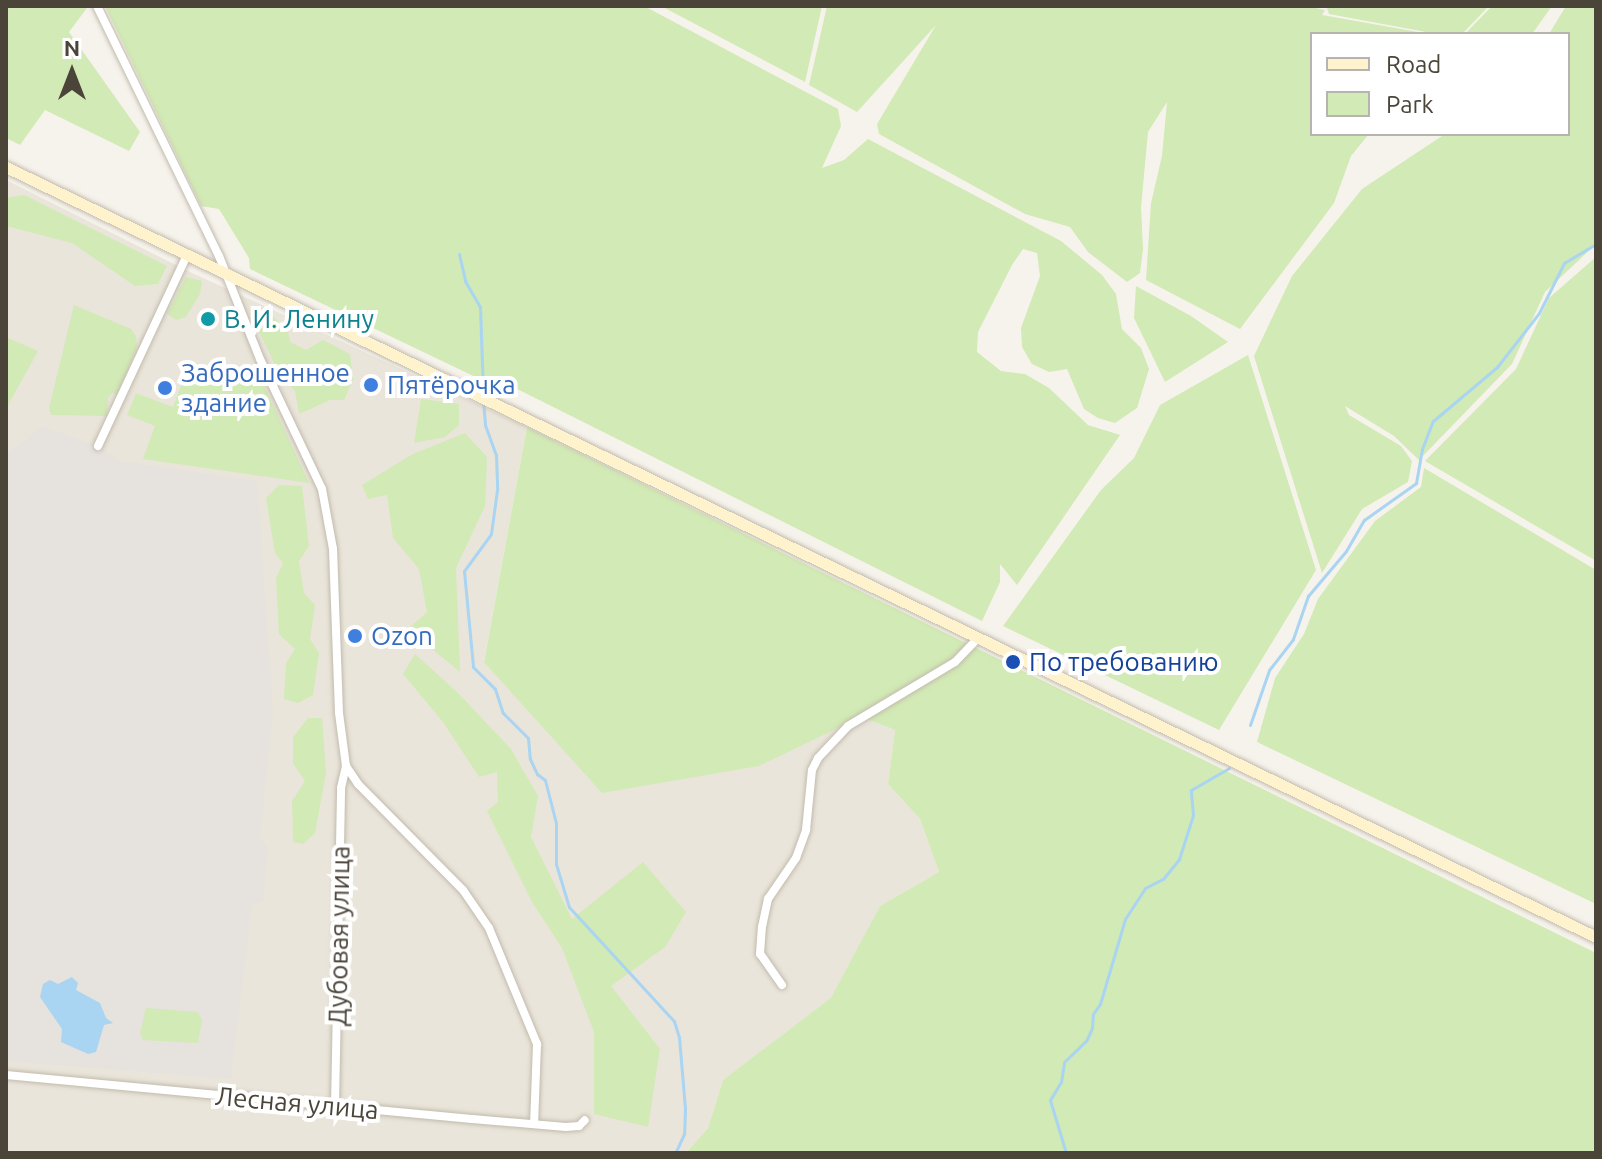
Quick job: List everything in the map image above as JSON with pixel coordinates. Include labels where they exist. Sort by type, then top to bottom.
[{"type":"main road","points":[[6,167],[1596,937]]},
{"type":"street","name":"Дубовая улица","points":[[97,6],[226,274],[326,506],[333,549],[339,713],[346,766],[341,788],[335,1106]]},
{"type":"street","points":[[98,446],[187,255]]},
{"type":"street","points":[[782,985],[760,954],[762,927],[768,899],[796,858],[806,830],[810,815],[812,770],[818,758],[848,726],[955,662],[978,638]]},
{"type":"street","points":[[346,766],[369,795],[463,890],[489,928],[537,1044],[534,1124]]},
{"type":"street","name":"Лесная улица","points":[[6,1075],[534,1124],[579,1126],[585,1120]]},
{"type":"shaded area","points":[[6,180],[188,271],[527,427],[484,661],[861,717],[895,730],[888,784],[920,819],[939,872],[880,906],[832,998],[723,1080],[708,1128],[686,1153],[6,1153]]},
{"type":"shaded area","points":[[43,426],[99,447],[120,461],[257,481],[273,712],[260,838],[268,849],[263,901],[252,903],[231,1079],[6,1061],[6,454]]},
{"type":"green space","points":[[6,6],[87,8],[69,32],[140,132],[129,151],[45,110],[20,145],[6,138]]},
{"type":"green space","points":[[105,6],[644,6],[838,109],[841,126],[822,168],[844,160],[868,139],[1061,241],[1102,275],[1116,294],[1122,329],[1141,348],[1149,369],[1137,408],[1115,423],[1098,418],[1084,409],[1067,369],[1049,372],[1032,364],[1022,347],[1021,328],[1040,276],[1037,253],[1023,249],[978,332],[977,352],[1001,371],[1025,374],[1049,388],[1088,425],[1120,435],[1017,585],[1000,564],[1000,582],[982,621],[515,388],[511,394],[250,269],[249,258],[219,209],[201,206]]},
{"type":"green space","points":[[661,6],[822,6],[805,82]]},
{"type":"green space","points":[[827,6],[1305,6],[1325,10],[1322,15],[1418,32],[1310,32],[1310,136],[1367,136],[1351,156],[1334,203],[1240,329],[1146,280],[1151,203],[1162,156],[1167,102],[1148,132],[1141,207],[1143,249],[1140,273],[1127,282],[1088,252],[1070,227],[1025,214],[879,134],[877,124],[936,25],[857,112],[809,85]]},
{"type":"green space","points":[[1318,6],[1489,6],[1464,32],[1426,32],[1329,14],[1327,8]]},
{"type":"green space","points":[[1492,6],[1552,6],[1533,32],[1467,32]]},
{"type":"green space","points":[[1566,6],[1596,6],[1596,244],[1545,292],[1512,364],[1419,460],[1394,436],[1345,406],[1349,415],[1401,446],[1412,461],[1408,482],[1362,509],[1322,573],[1254,356],[1292,276],[1362,189],[1442,136],[1570,136],[1570,32],[1550,32]]},
{"type":"green space","points":[[24,195],[167,266],[158,284],[135,286],[72,243],[6,226],[6,198]]},
{"type":"green space","points":[[1596,257],[1596,561],[1425,461],[1516,369],[1549,298]]},
{"type":"green space","points":[[186,277],[202,281],[200,294],[186,317],[176,320],[167,314]]},
{"type":"green space","points":[[1136,286],[1191,316],[1228,342],[1165,382],[1134,318]]},
{"type":"green space","points":[[74,305],[131,329],[136,336],[137,347],[118,395],[112,393],[108,398],[107,416],[51,415],[49,408]]},
{"type":"green space","points":[[255,313],[272,315],[288,332],[290,342],[306,350],[323,340],[350,354],[353,379],[344,400],[330,400],[299,414],[295,391],[280,375],[255,323]]},
{"type":"green space","points":[[8,338],[38,351],[6,409],[6,343]]},
{"type":"green space","points":[[1248,355],[1316,570],[1219,730],[1003,626],[1101,490],[1134,458],[1160,405]]},
{"type":"green space","points":[[254,364],[309,483],[143,459],[155,426],[127,415],[136,393],[173,407],[187,370],[212,380],[216,370],[247,382]]},
{"type":"green space","points":[[421,399],[459,404],[459,425],[445,437],[414,443]]},
{"type":"green space","points":[[527,427],[1596,953],[1596,1153],[686,1153],[708,1128],[723,1080],[831,998],[880,906],[939,872],[920,819],[888,784],[895,730],[861,717],[759,766],[602,793],[484,662]]},
{"type":"green space","points":[[465,433],[487,457],[485,506],[456,568],[460,672],[408,629],[427,612],[419,569],[393,538],[387,495],[368,499],[362,485],[413,454]]},
{"type":"green space","points":[[1424,468],[1596,570],[1596,904],[1257,742],[1275,678],[1304,634],[1318,599],[1375,521],[1421,487]]},
{"type":"green space","points":[[279,485],[302,486],[309,546],[299,561],[304,593],[315,605],[310,639],[319,653],[313,695],[298,703],[284,699],[286,663],[295,649],[279,634],[276,578],[283,563],[275,553],[266,498]]},
{"type":"green space","points":[[415,654],[458,693],[511,749],[538,796],[531,837],[572,919],[643,862],[686,912],[665,947],[611,986],[660,1049],[648,1127],[594,1114],[594,1032],[562,948],[532,902],[487,811],[498,802],[497,772],[479,777],[443,722],[403,674]]},
{"type":"green space","points":[[308,718],[322,718],[326,773],[315,833],[303,844],[293,842],[292,801],[305,781],[293,763],[293,737]]},
{"type":"green space","points":[[146,1008],[198,1012],[202,1020],[198,1043],[143,1040],[140,1033]]},
{"type":"water","points":[[72,977],[78,983],[76,990],[100,1003],[106,1018],[113,1023],[104,1025],[96,1052],[88,1054],[61,1042],[62,1029],[40,997],[43,984],[50,980],[58,984]]},
{"type":"waterway","points":[[1250,725],[1269,670],[1293,639],[1308,596],[1346,551],[1364,520],[1416,483],[1422,449],[1433,421],[1497,367],[1539,313],[1564,263],[1596,244]]},
{"type":"waterway","points":[[459,254],[465,281],[480,307],[483,393]]},
{"type":"waterway","points":[[483,401],[485,425],[496,455],[497,490],[491,534],[464,571],[473,667],[495,689],[503,713],[528,738],[530,759],[537,774],[545,780],[556,823],[556,864],[569,907],[674,1021],[679,1037],[685,1109],[684,1134],[675,1153]]},
{"type":"waterway","points":[[1066,1153],[1050,1100],[1061,1082],[1064,1062],[1086,1041],[1092,1028],[1093,1014],[1100,1004],[1125,919],[1145,888],[1163,879],[1179,859],[1193,815],[1191,790],[1229,768]]},
{"type":"place","name":"В. И. Ленину","points":[[208,319]]},
{"type":"place","name":"Пятёрочка","points":[[371,385]]},
{"type":"place","name":"Заброшенное здание","points":[[165,388]]},
{"type":"place","name":"Ozon","points":[[355,636]]},
{"type":"place","name":"По требованию","points":[[1013,662]]}]
